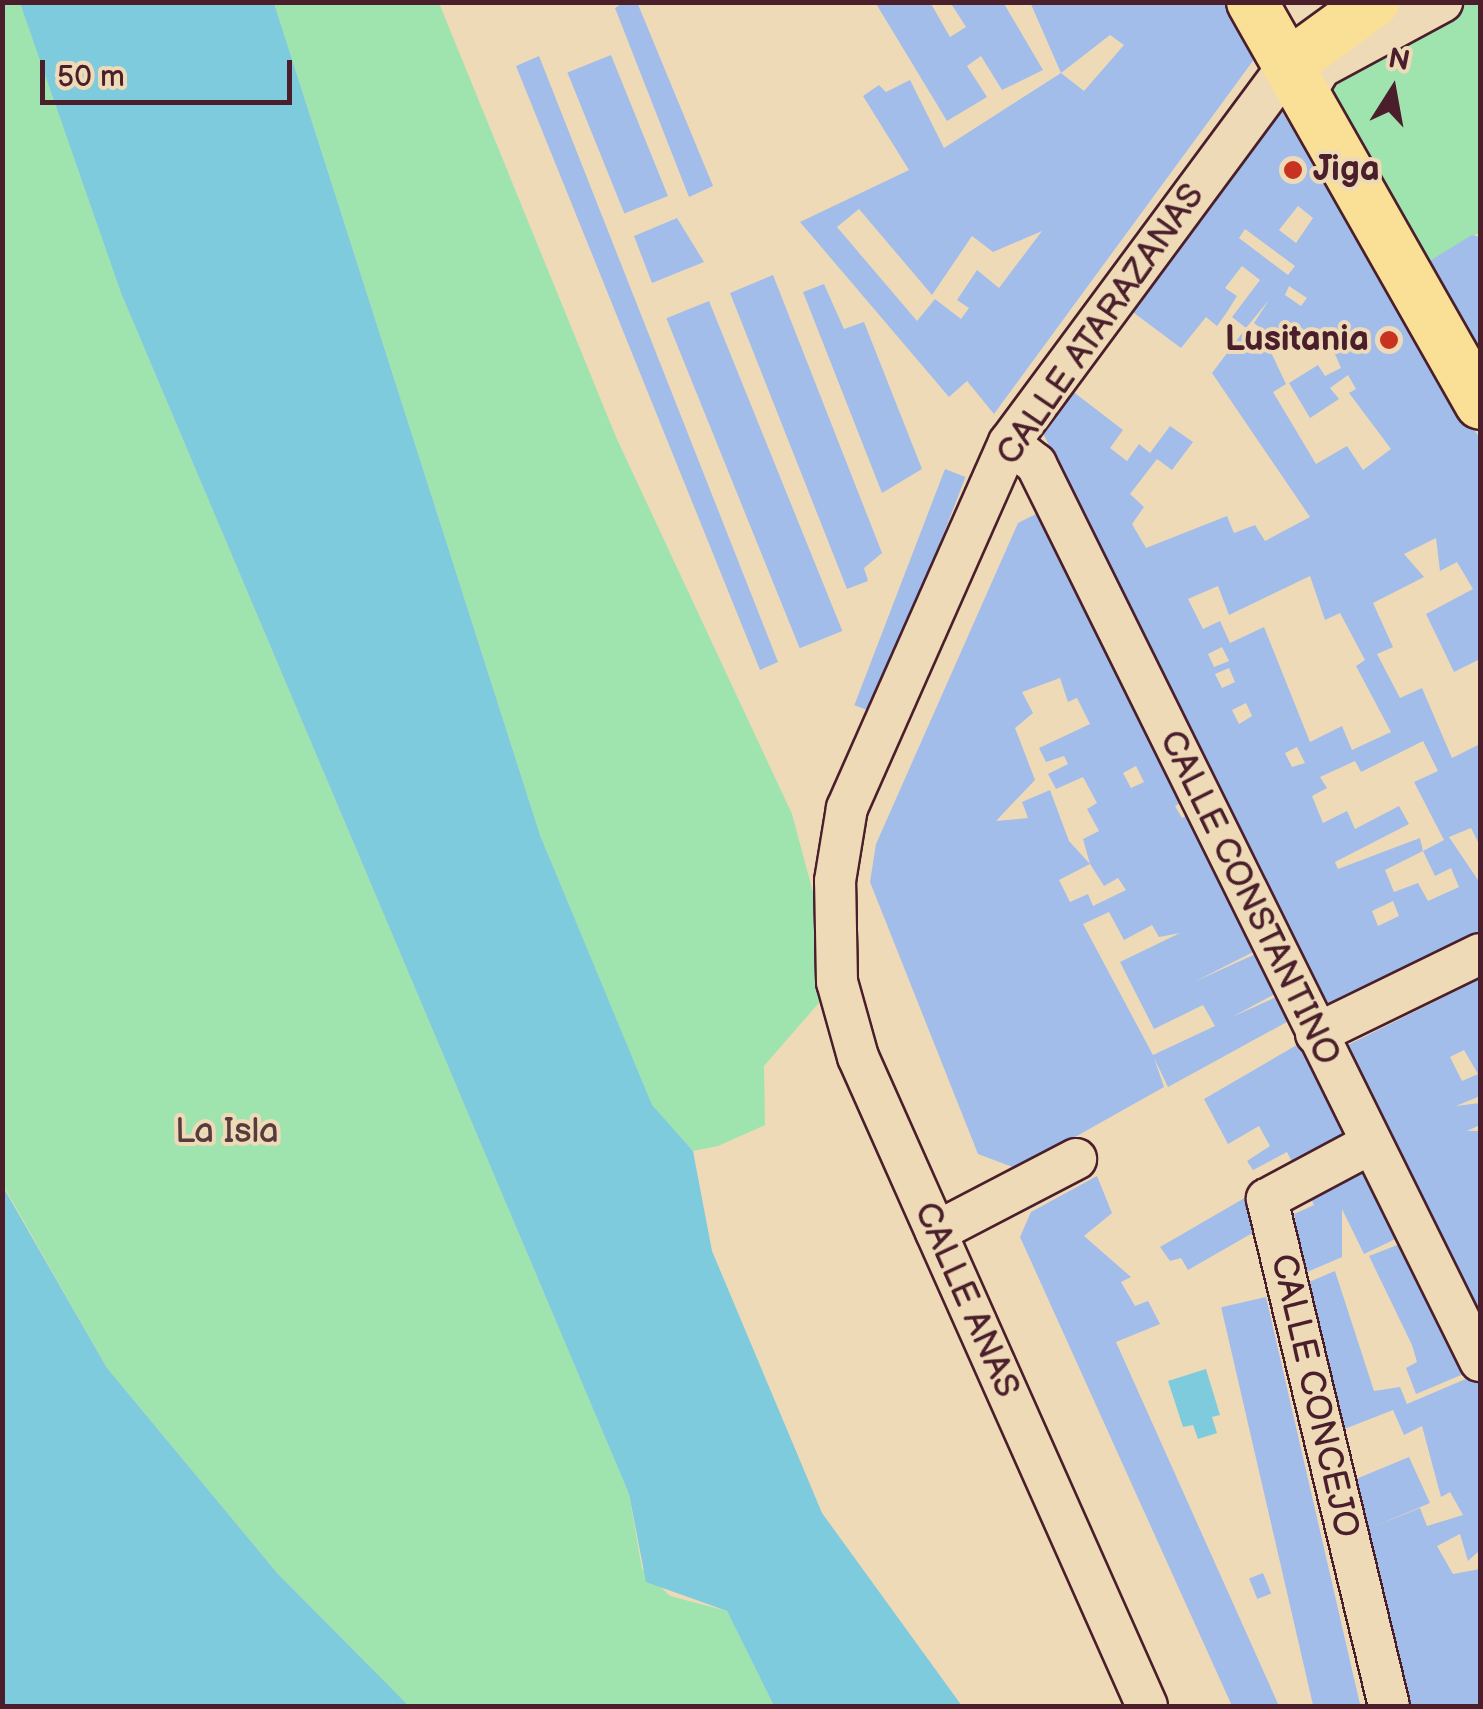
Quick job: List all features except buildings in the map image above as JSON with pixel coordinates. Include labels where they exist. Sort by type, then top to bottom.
[{"type":"main road","points":[[1252,2],[1290,80],[1480,404]]},
{"type":"main road","points":[[1290,80],[1374,2]]},
{"type":"street","points":[[1224,2],[1290,80]]},
{"type":"street","name":"CALLE ATARAZANAS","points":[[835,880],[847,808],[1009,443],[1290,80],[1320,68],[1442,2]]},
{"type":"street","name":"CALLE CONSTANTINO","points":[[1009,443],[1036,464],[1480,1361]]},
{"type":"street","name":"CALLE ANAS","points":[[835,880],[836,982],[858,1057],[1147,1706]]},
{"type":"street","points":[[1316,1034],[1480,954]]},
{"type":"street","name":"CALLE CONCEJO","points":[[1370,1144],[1267,1199],[1388,1706]]},
{"type":"street","points":[[936,1232],[1076,1159]]},
{"type":"green space","name":"La Isla","points":[[20,2],[121,293],[629,1494],[642,1569],[670,1596],[727,1611],[774,1706],[409,1706],[278,1574],[107,1368],[3,1185],[2,3]]},
{"type":"green space","points":[[274,3],[439,3],[616,437],[792,814],[837,982],[764,1066],[765,1125],[718,1146],[693,1151],[652,1106],[540,835]]},
{"type":"green space","points":[[1444,3],[1480,3],[1480,232],[1423,265],[1325,89]]},
{"type":"water","points":[[20,3],[274,3],[540,835],[652,1105],[693,1151],[712,1251],[822,1513],[962,1706],[774,1706],[727,1611],[646,1582],[629,1494],[121,293]]},
{"type":"water","points":[[2,1185],[107,1368],[278,1574],[409,1706],[3,1706]]},
{"type":"water","points":[[1206,1369],[1220,1415],[1212,1417],[1217,1433],[1198,1439],[1193,1425],[1183,1427],[1168,1381]]},
{"type":"place","name":"Jiga","points":[[1293,170]]},
{"type":"place","name":"Lusitania","points":[[1389,340]]}]
